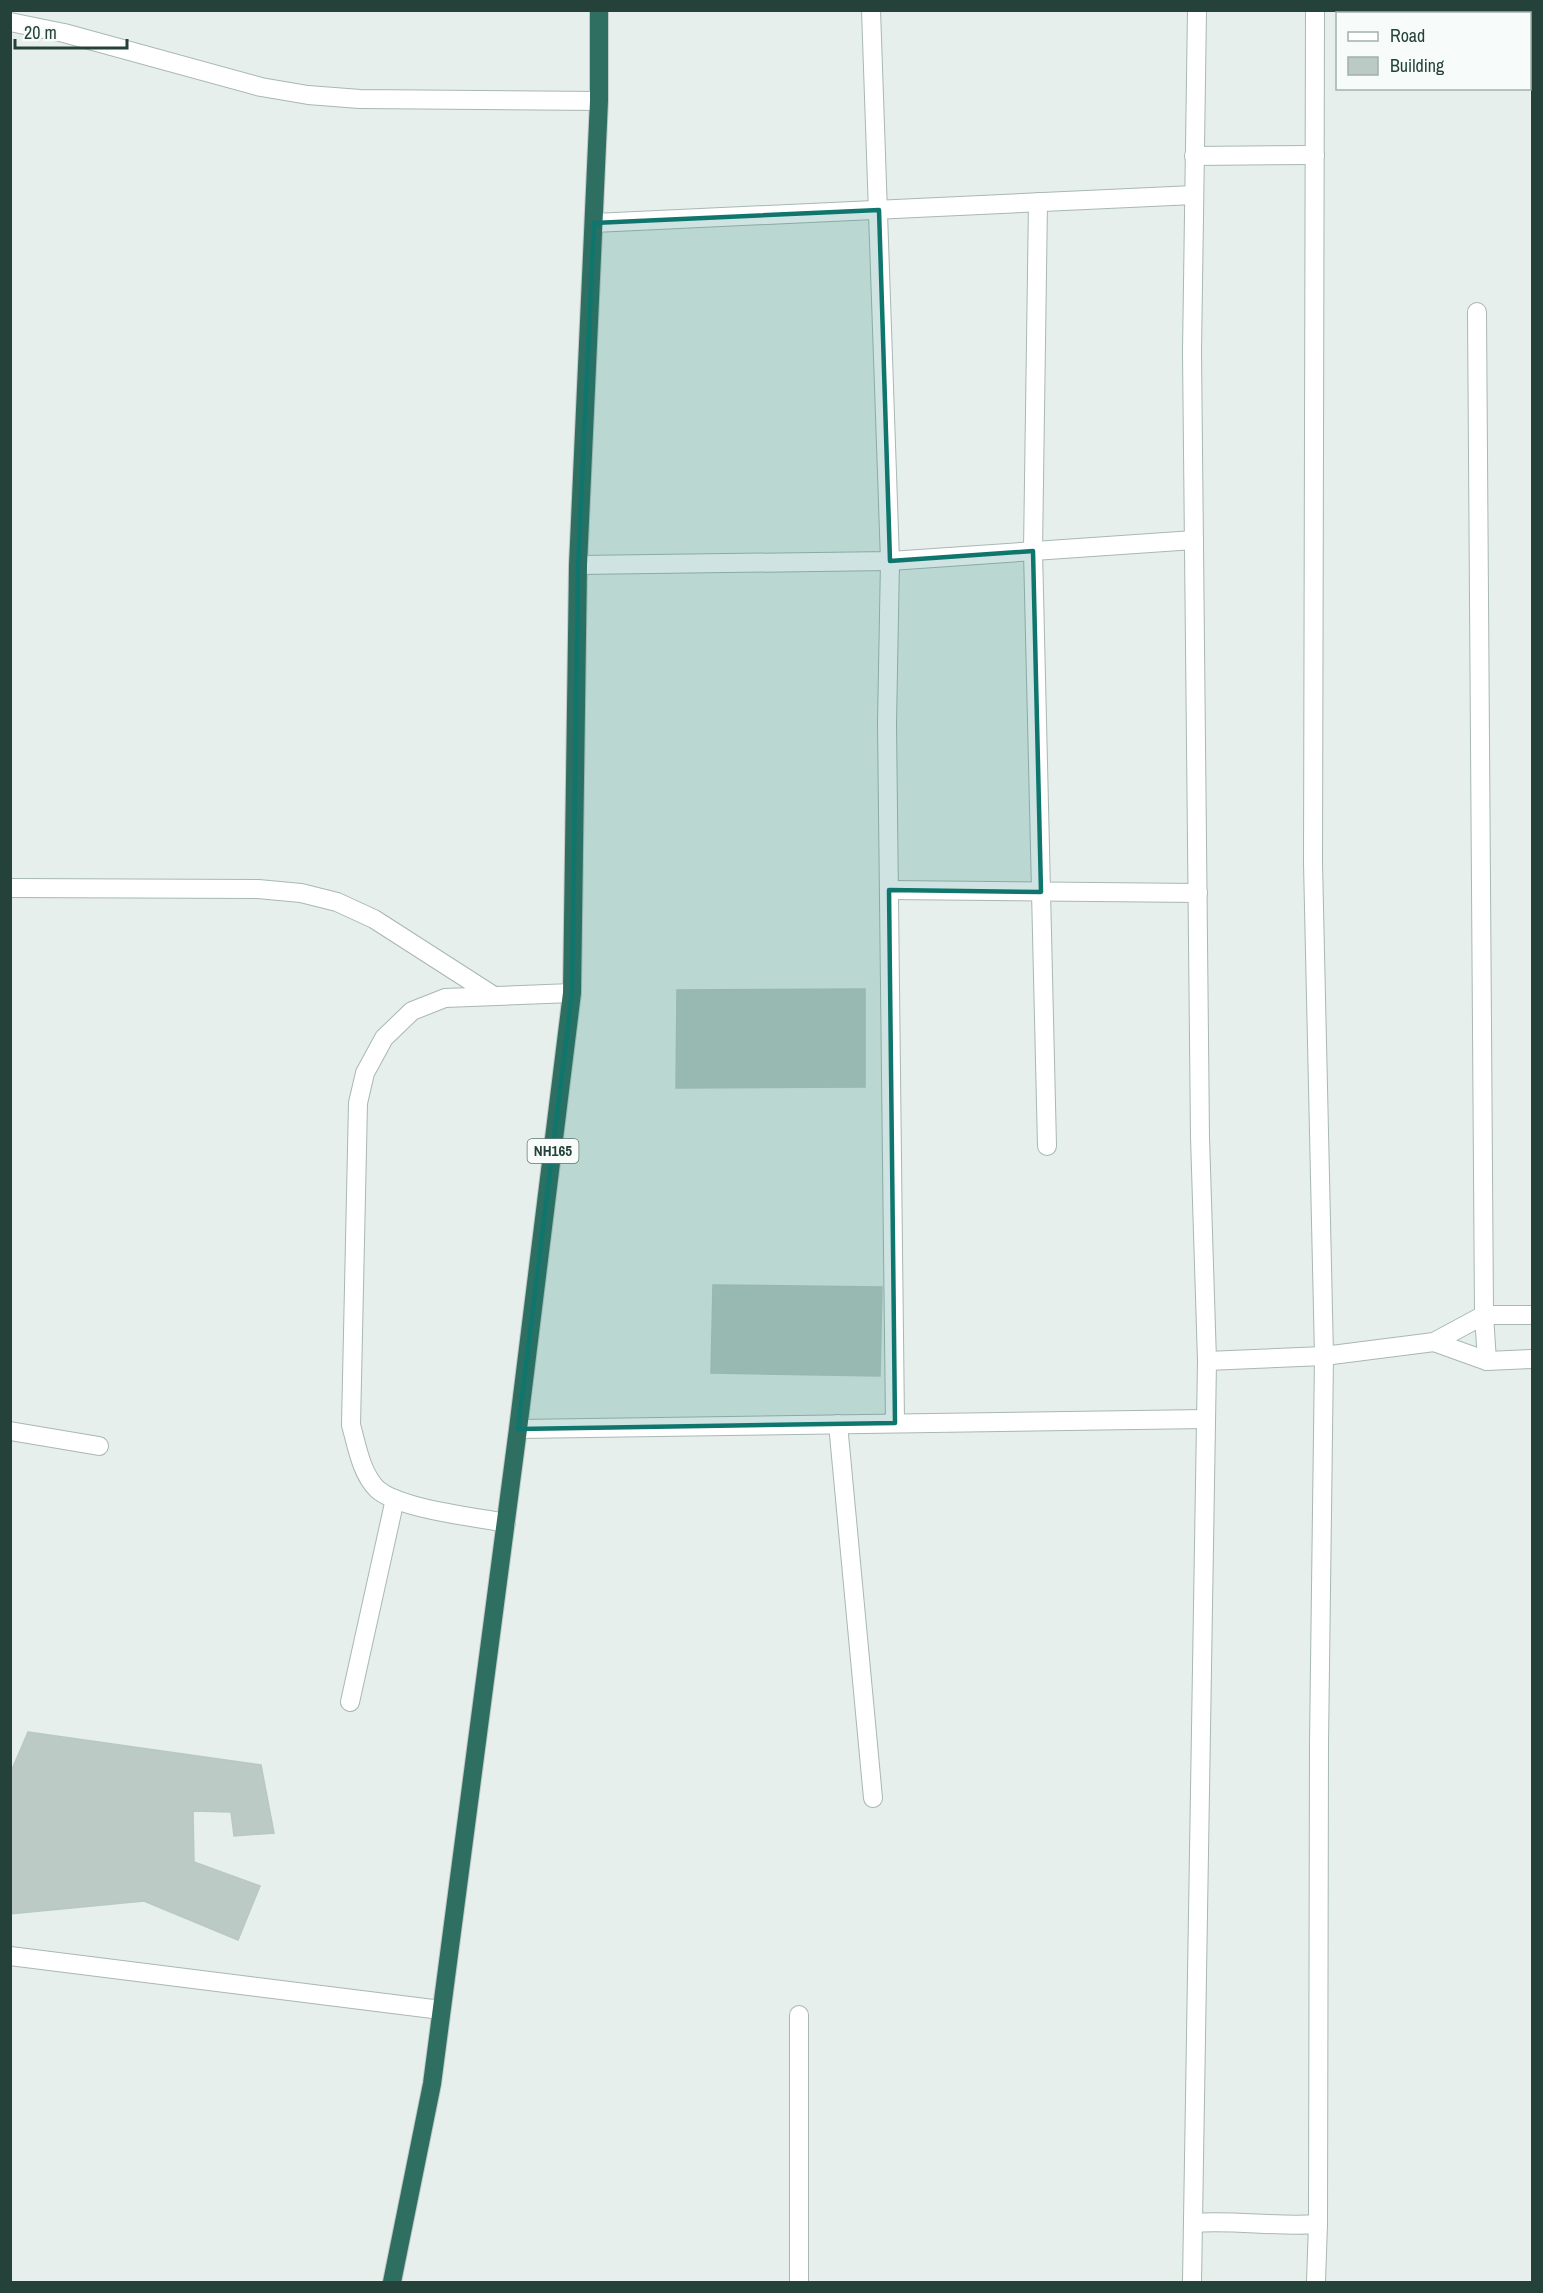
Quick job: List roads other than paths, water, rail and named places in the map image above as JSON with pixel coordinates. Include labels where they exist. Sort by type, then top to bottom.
[{"type":"highway","name":"NH165","points":[[392,2283],[432,2084],[506,1523],[572,993],[578,565],[599,101],[599,10]]},
{"type":"street","points":[[872,10],[890,561],[887,724],[895,1423]]},
{"type":"street","points":[[1192,2283],[1207,1361],[1200,1137],[1192,352],[1197,10]]},
{"type":"street","points":[[1315,10],[1313,863],[1324,1356],[1316,2283]]},
{"type":"street","points":[[10,22],[64,33],[261,87],[308,95],[360,99],[599,101]]},
{"type":"street","points":[[1194,156],[1315,155]]},
{"type":"street","points":[[594,223],[1194,195]]},
{"type":"street","points":[[1038,202],[1033,551],[1047,1146]]},
{"type":"street","points":[[1477,312],[1484,1315],[1487,1361]]},
{"type":"street","points":[[578,565],[890,561],[1194,540]]},
{"type":"street","points":[[10,888],[258,889],[301,893],[337,902],[374,919],[494,996]]},
{"type":"street","points":[[889,890],[1198,893]]},
{"type":"street","points":[[506,1523],[414,1505],[395,1499],[377,1489],[364,1469],[351,1425],[358,1103],[365,1073],[384,1038],[412,1011],[445,998],[572,993]]},
{"type":"street","points":[[1207,1361],[1324,1356],[1434,1342],[1484,1315],[1533,1315]]},
{"type":"street","points":[[1434,1342],[1487,1361],[1533,1359]]},
{"type":"street","points":[[518,1429],[1205,1419]]},
{"type":"street","points":[[838,1424],[873,1798]]},
{"type":"street","points":[[10,1431],[99,1446]]},
{"type":"street","points":[[350,1702],[395,1499]]},
{"type":"street","points":[[10,1956],[441,2010]]},
{"type":"street","points":[[800,2015],[800,2283]]},
{"type":"street","points":[[1193,2223],[1216,2221],[1295,2226],[1318,2224]]}]
